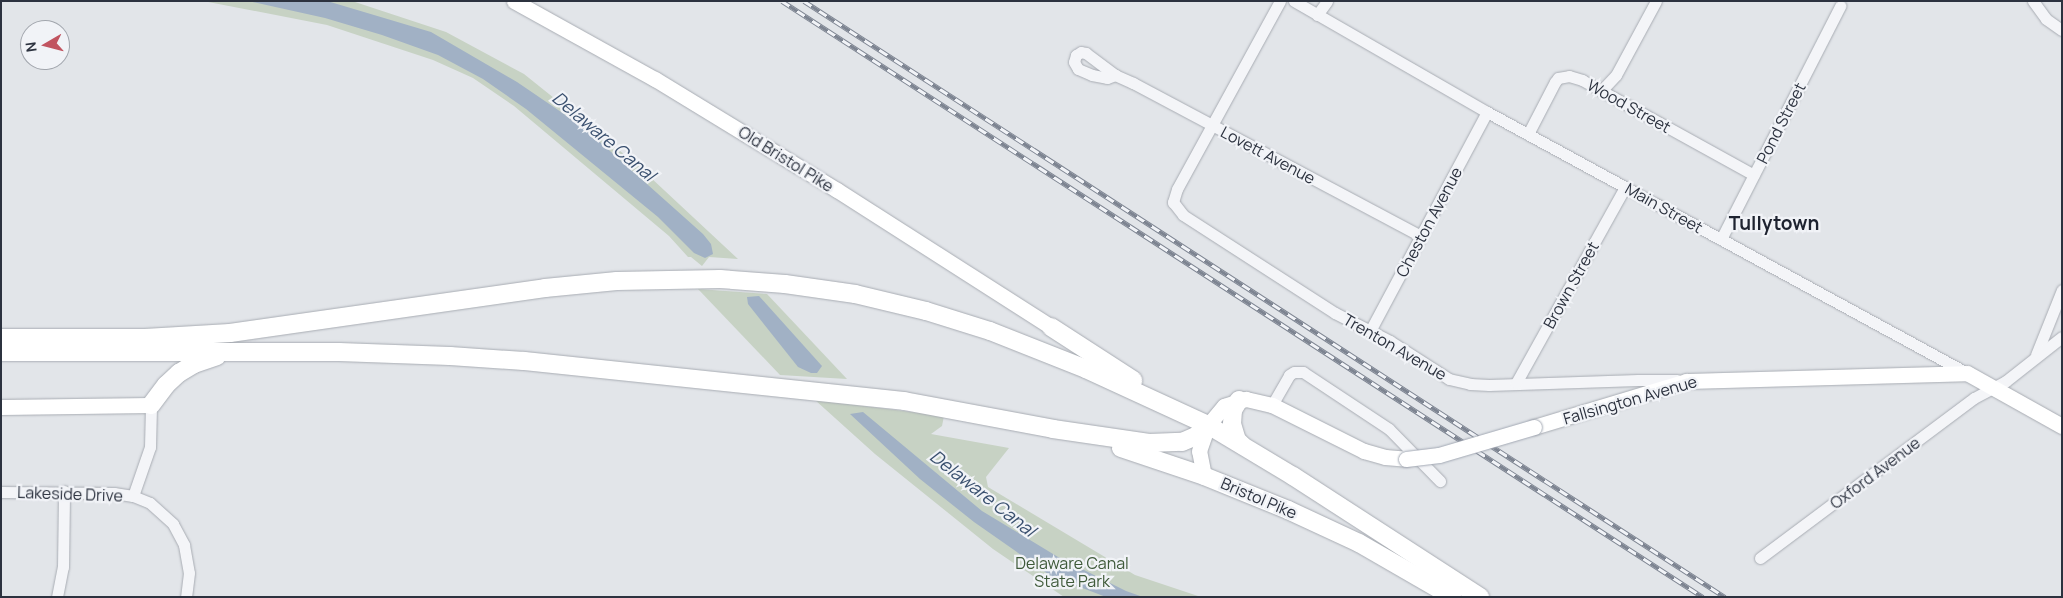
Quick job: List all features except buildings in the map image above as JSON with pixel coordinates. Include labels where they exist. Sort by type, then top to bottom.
[{"type":"highway","points":[[1,338],[145,338],[203,335],[289,326],[574,285],[656,279],[720,279],[819,288],[926,311],[1040,350],[1183,413]]},
{"type":"highway","points":[[1051,327],[1183,413]]},
{"type":"highway","points":[[1,352],[385,353],[524,362],[896,400],[981,414],[1053,429],[1166,444],[1189,440],[1208,425]]},
{"type":"highway","points":[[151,405],[166,385],[186,368],[204,360],[236,352]]},
{"type":"highway","points":[[1238,400],[1233,410],[1232,424],[1237,440],[1244,447]]},
{"type":"highway","name":"Bristol Pike","points":[[1183,413],[1208,425],[1244,447],[1480,597]]},
{"type":"highway","name":"Bristol Pike","points":[[1053,429],[1139,453],[1204,476],[1329,528],[1392,561],[1453,597]]},
{"type":"main road","name":"Old Bristol Pike","points":[[514,1],[655,78],[1051,327]]},
{"type":"main road","name":"Fallsington Avenue","points":[[1238,400],[1254,400],[1272,405],[1364,451],[1385,457],[1406,458],[1439,455],[1686,381],[1967,373]]},
{"type":"main road","name":"Main Street","points":[[1967,373],[1990,388],[2062,426]]},
{"type":"main road","points":[[1204,476],[1199,450],[1208,425],[1224,406],[1238,400]]},
{"type":"main road","points":[[1,407],[151,405]]},
{"type":"street","points":[[1212,125],[1280,1]]},
{"type":"street","name":"Main Street","points":[[1294,1],[1487,112],[1967,373]]},
{"type":"street","points":[[1317,15],[1327,1]]},
{"type":"street","points":[[1601,91],[1616,75],[1656,1]]},
{"type":"street","points":[[2033,1],[2046,19],[2062,30]]},
{"type":"street","name":"Pond Street","points":[[1721,239],[1840,6]]},
{"type":"street","name":"Lovett Avenue","points":[[1115,75],[1421,236]]},
{"type":"street","name":"Wood Street","points":[[1528,134],[1548,93],[1558,78],[1569,76],[1582,80],[1754,175]]},
{"type":"street","name":"Cheston Avenue","points":[[1370,331],[1487,112]]},
{"type":"street","name":"Trenton Avenue","points":[[1212,125],[1174,197],[1175,207],[1183,215],[1335,313],[1370,331],[1449,378],[1470,384],[1638,380],[1686,381]]},
{"type":"street","name":"Brown Street","points":[[1516,383],[1625,187]]},
{"type":"street","points":[[2036,355],[2062,290]]},
{"type":"street","name":"Oxford Avenue","points":[[1760,558],[2062,337]]},
{"type":"street","points":[[1272,405],[1289,375],[1294,372],[1303,372],[1389,429],[1440,481]]},
{"type":"street","points":[[133,496],[149,452],[151,405]]},
{"type":"street","points":[[57,597],[64,567],[64,491]]},
{"type":"street","name":"Lakeside Drive","points":[[1,492],[64,491],[114,493],[133,496],[158,508],[179,534],[188,564],[186,597]]},
{"type":"green space","points":[[203,1],[352,1],[446,32],[524,74],[635,163],[738,259],[709,257],[702,266],[691,257],[688,257],[669,236],[514,106],[473,78],[433,60],[327,25]]},
{"type":"green space","points":[[698,289],[767,294],[847,379],[780,375]]},
{"type":"green space","name":"Delaware Canal State Park","points":[[815,400],[944,416],[942,426],[931,434],[1009,448],[986,477],[988,487],[1135,575],[1201,597],[1064,597],[993,549],[875,454]]},
{"type":"water","points":[[248,1],[327,1],[431,32],[517,82],[583,127],[703,234],[711,244],[713,254],[705,258],[694,253],[658,217],[526,109],[483,79],[438,55],[382,35],[325,18]]},
{"type":"water","points":[[759,296],[822,366],[817,373],[811,373],[798,367],[748,304],[747,297]]},
{"type":"water","points":[[863,412],[982,511],[1058,557],[1126,591],[1143,597],[1106,597],[1051,576],[974,522],[920,479],[850,414]]},
{"type":"railway","points":[[782,1],[1703,597]]},
{"type":"railway","points":[[804,1],[1725,597]]},
{"type":"district","name":"Tullytown","points":[[1774,224]]},
{"type":"water label","name":"Delaware Canal","points":[[604,136]]},
{"type":"water label","name":"Delaware Canal","points":[[983,493]]}]
